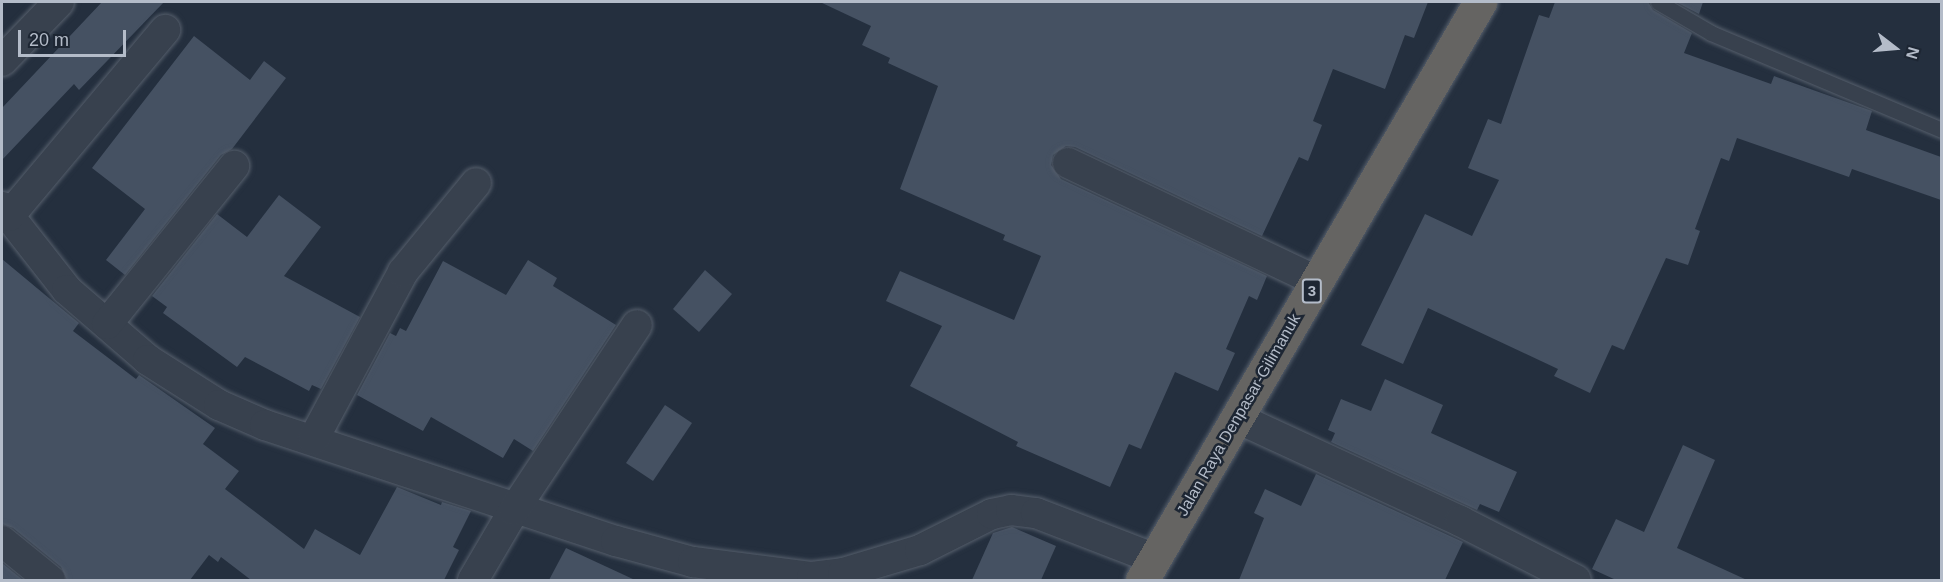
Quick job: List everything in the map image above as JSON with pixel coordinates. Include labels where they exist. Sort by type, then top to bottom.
[{"type":"highway","name":"Jalan Raya Denpasar-Gilimanuk","points":[[1149,570],[1480,2]]},
{"type":"street","points":[[2,61],[59,2]]},
{"type":"street","points":[[165,30],[5,212],[67,290],[148,360],[202,395],[265,425],[514,510],[693,562],[777,576],[812,577],[843,573],[920,550],[992,514],[1011,510],[1036,513],[1149,570]]},
{"type":"street","points":[[1068,163],[1317,281]]},
{"type":"street","points":[[108,324],[234,166]]},
{"type":"street","points":[[313,440],[404,272],[477,183]]},
{"type":"street","points":[[473,580],[514,510],[637,325]]},
{"type":"street","points":[[1237,418],[1460,521],[1576,580]]},
{"type":"street","points":[[2,541],[50,580]]},
{"type":"lane","points":[[1658,2],[1711,33],[1941,130]]},
{"type":"building","points":[[102,2],[164,2],[79,90],[74,84],[2,160],[2,108]]},
{"type":"building","points":[[820,2],[1428,2],[1414,38],[1405,35],[1385,89],[1333,69],[1313,121],[1322,125],[1308,161],[1299,157],[1262,236],[1075,147],[1066,146],[1053,155],[1051,165],[1061,179],[1267,276],[1257,300],[1249,296],[1226,349],[1235,353],[1218,391],[1175,372],[1141,449],[1129,444],[1110,487],[1016,446],[1018,442],[910,386],[942,326],[886,301],[900,271],[1014,320],[1041,256],[1003,240],[1005,235],[900,189],[938,86],[888,63],[890,58],[862,45],[871,26]]},
{"type":"building","points":[[1555,2],[1648,2],[1653,10],[1692,33],[1684,53],[1771,84],[1774,76],[1872,111],[1866,130],[1941,157],[1941,200],[1852,169],[1849,177],[1737,138],[1729,161],[1721,158],[1695,229],[1700,231],[1688,265],[1666,258],[1624,350],[1612,345],[1590,393],[1554,376],[1558,369],[1428,308],[1403,364],[1361,345],[1425,214],[1472,236],[1499,180],[1468,168],[1488,119],[1501,124],[1539,15],[1549,18]]},
{"type":"building","points":[[1676,2],[1703,2],[1699,14]]},
{"type":"building","points":[[194,36],[250,80],[264,61],[286,78],[232,149],[221,155],[125,275],[106,260],[145,209],[92,168]]},
{"type":"building","points":[[279,195],[321,227],[284,276],[360,317],[321,389],[312,385],[309,391],[245,357],[237,367],[163,313],[167,307],[152,296],[217,214],[247,237]]},
{"type":"building","points":[[2,259],[79,323],[73,331],[136,379],[139,375],[215,428],[203,444],[239,471],[225,489],[304,549],[315,529],[360,555],[397,487],[441,505],[442,502],[471,511],[453,547],[459,550],[444,580],[251,580],[221,557],[218,562],[209,555],[190,580],[67,580],[61,567],[13,528],[2,524]]},
{"type":"building","points":[[528,260],[557,278],[553,286],[616,325],[533,451],[514,439],[503,458],[431,417],[423,431],[357,395],[390,333],[396,336],[400,328],[406,331],[443,261],[506,295]]},
{"type":"building","points":[[705,270],[732,294],[699,332],[673,309]]},
{"type":"building","points":[[1385,379],[1443,405],[1431,433],[1517,472],[1499,512],[1480,504],[1477,510],[1331,442],[1335,433],[1328,430],[1341,399],[1371,411]]},
{"type":"building","points":[[665,405],[692,423],[653,481],[626,463]]},
{"type":"building","points":[[1683,445],[1715,460],[1677,548],[1747,580],[1616,580],[1592,569],[1616,519],[1644,532]]},
{"type":"building","points":[[1316,474],[1463,542],[1445,580],[1239,580],[1264,518],[1254,513],[1265,489],[1301,506]]},
{"type":"building","points":[[1012,527],[1056,546],[1041,580],[972,580],[993,533]]},
{"type":"building","points":[[566,548],[635,580],[549,580]]},
{"type":"building","points":[[2,563],[23,580],[2,580]]}]
